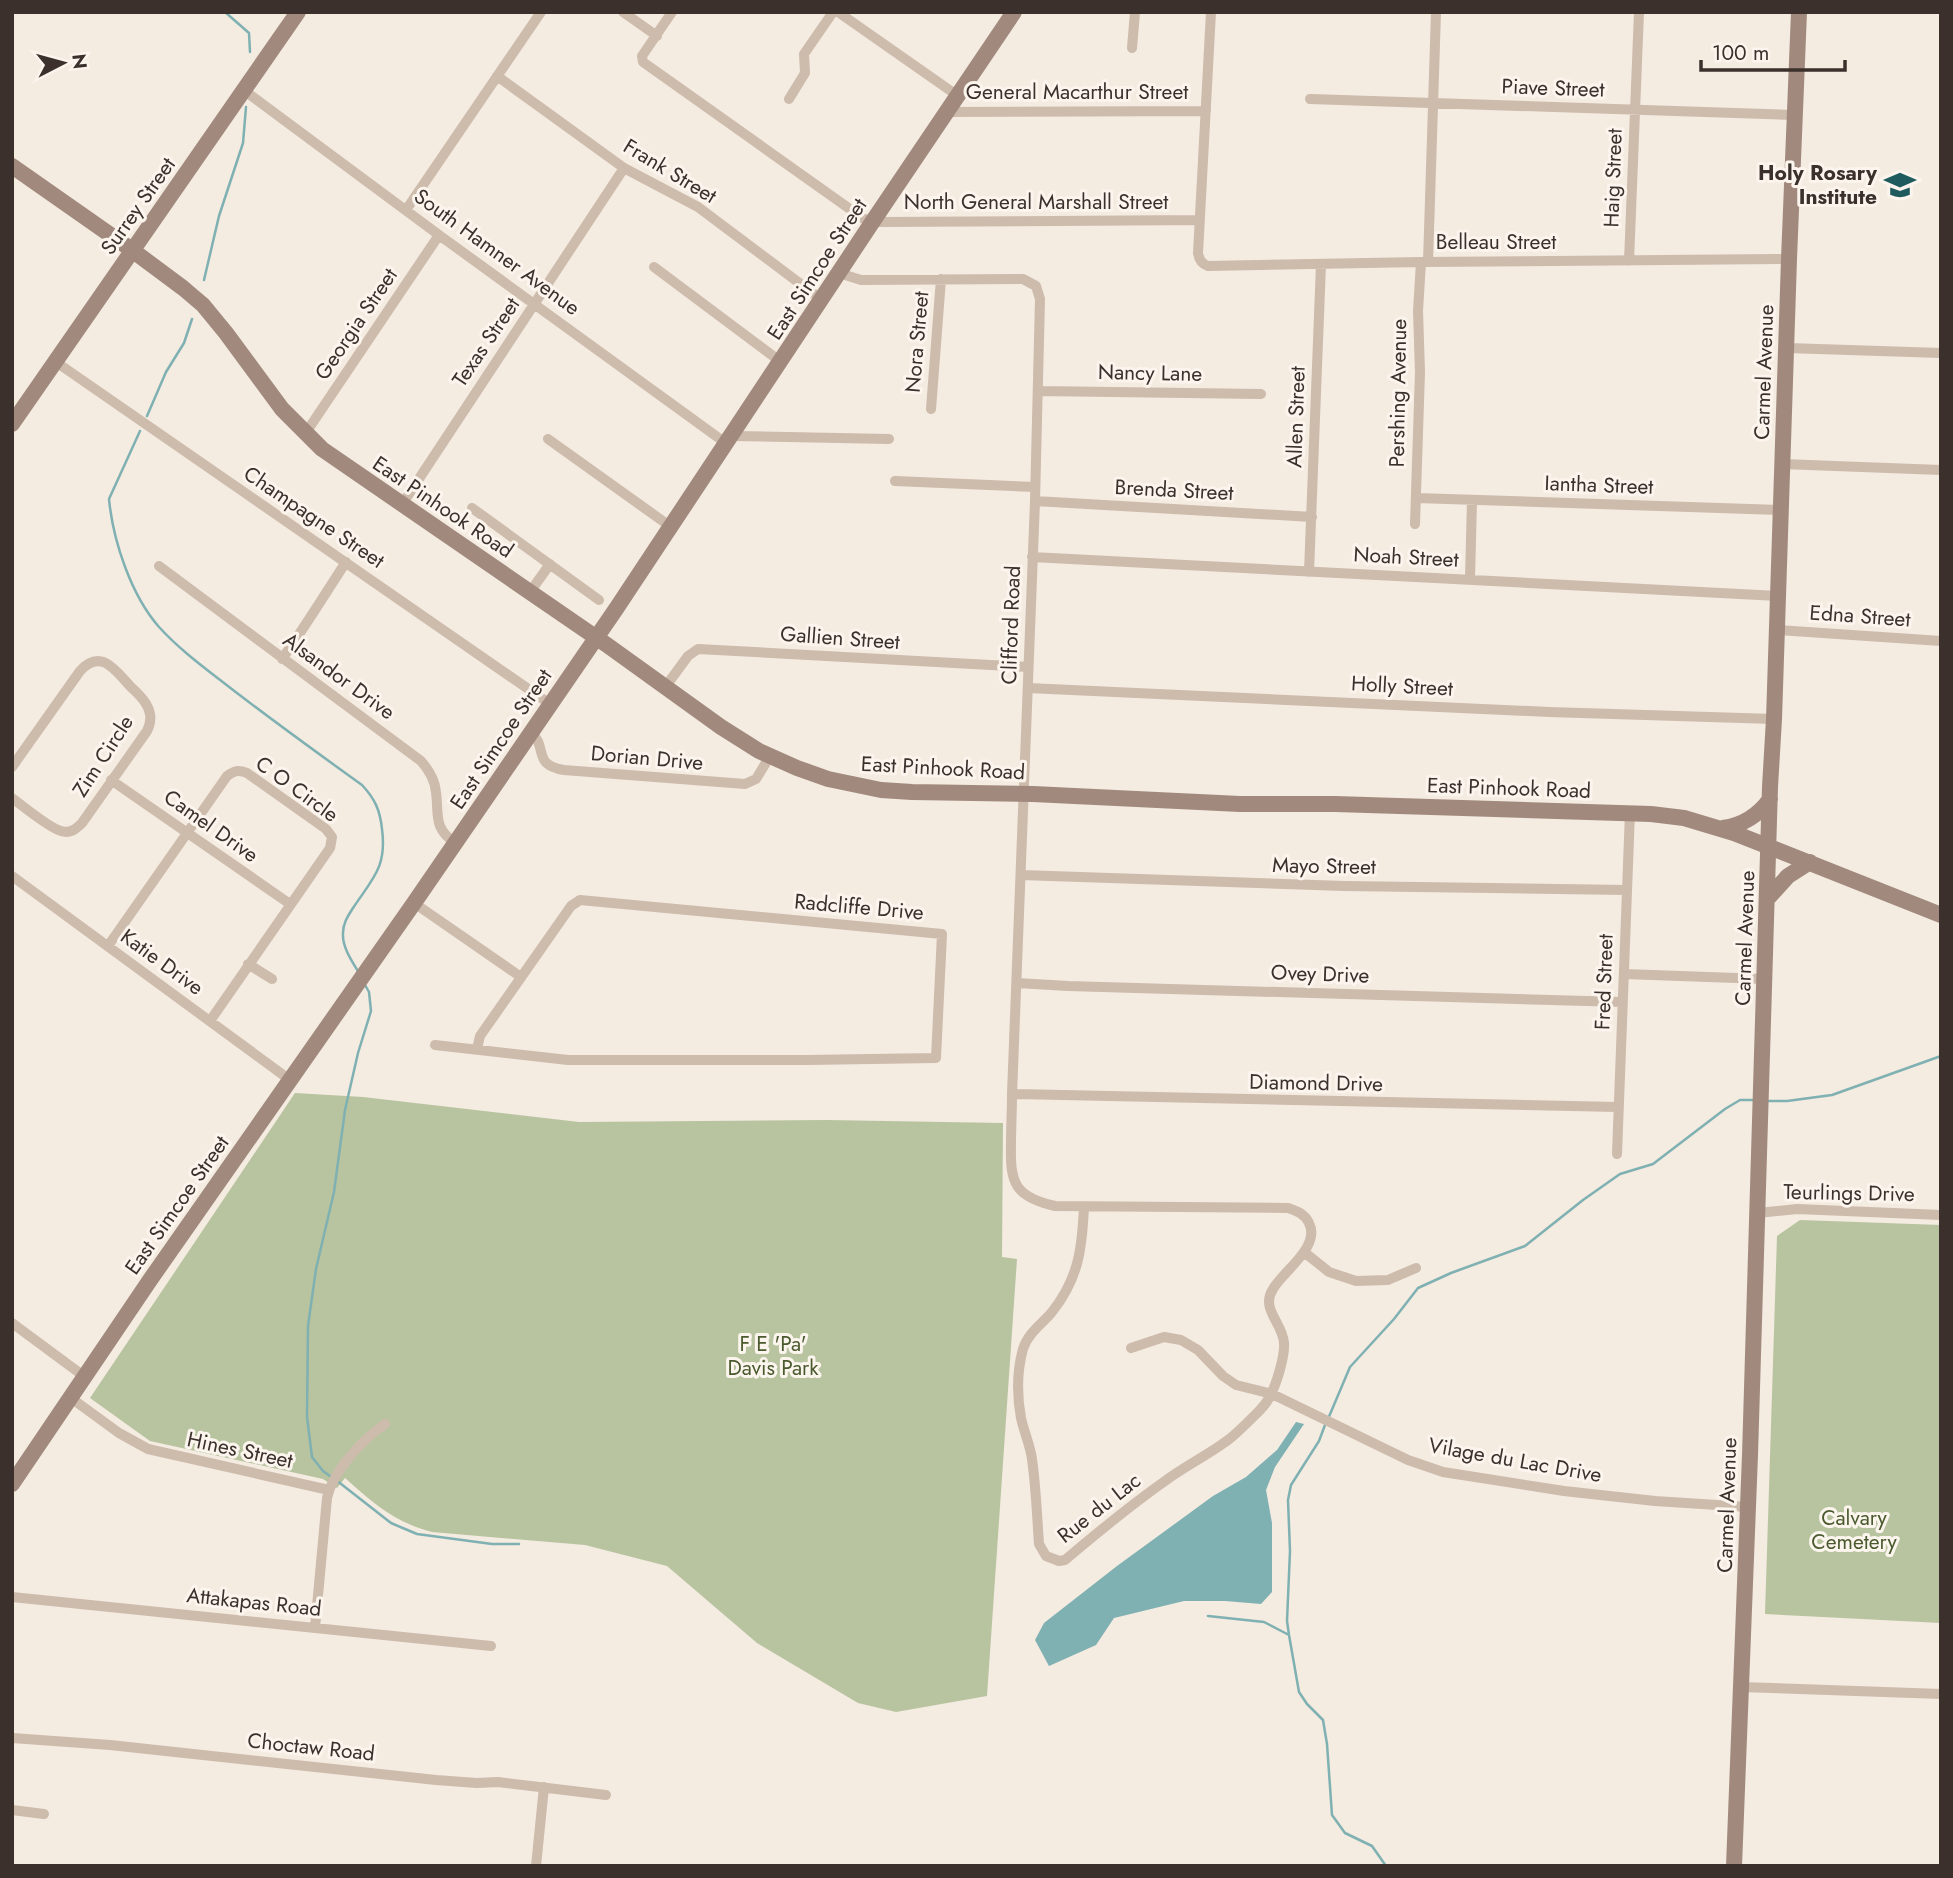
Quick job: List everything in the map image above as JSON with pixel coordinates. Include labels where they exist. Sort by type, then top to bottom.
[{"type":"main road","name":"Surrey Street","points":[[12,424],[298,12]]},
{"type":"main road","name":"East Simcoe Street","points":[[14,1479],[455,844],[671,527],[1014,12]]},
{"type":"main road","name":"Carmel Avenue","points":[[1734,1866],[1799,12]]},
{"type":"main road","name":"East Pinhook Road","points":[[12,166],[183,288],[210,313],[282,409],[305,434],[350,470],[403,503],[721,727],[769,756],[828,779],[881,790],[912,792],[1024,793],[1240,804],[1630,812],[1684,818],[1769,846],[1941,915]]},
{"type":"main road","points":[[1721,829],[1746,821],[1770,799]]},
{"type":"main road","points":[[1768,898],[1788,876],[1810,862]]},
{"type":"street","points":[[406,210],[541,12]]},
{"type":"street","points":[[623,12],[657,36]]},
{"type":"street","points":[[672,12],[642,56],[643,62],[858,215],[873,221]]},
{"type":"street","points":[[789,99],[805,73],[804,54],[836,12]]},
{"type":"street","name":"General Macarthur Street","points":[[836,12],[958,96]]},
{"type":"street","points":[[1132,48],[1135,12]]},
{"type":"street","points":[[1200,220],[1211,12]]},
{"type":"street","name":"Pershing Avenue","points":[[1415,524],[1420,372],[1418,311],[1425,262],[1436,12]]},
{"type":"street","name":"Haig Street","points":[[1629,261],[1639,12]]},
{"type":"street","name":"Frank Street","points":[[497,76],[624,168],[698,207],[822,300]]},
{"type":"street","name":"South Hamner Avenue","points":[[245,91],[534,304],[729,440]]},
{"type":"street","name":"Piave Street","points":[[1310,99],[1795,115]]},
{"type":"street","name":"General Macarthur Street","points":[[947,112],[1206,111]]},
{"type":"street","name":"Texas Street","points":[[403,503],[624,168]]},
{"type":"street","name":"North General Marshall Street","points":[[873,221],[1200,220]]},
{"type":"street","name":"Belleau Street","points":[[1200,220],[1199,259],[1208,266],[1789,258]]},
{"type":"street","name":"Georgia Street","points":[[305,434],[439,235]]},
{"type":"street","name":"Allen Street","points":[[1309,572],[1321,264]]},
{"type":"street","points":[[654,267],[781,362]]},
{"type":"street","name":"Clifford Road","points":[[839,273],[861,280],[1012,278],[1036,286],[1040,299],[1011,1165],[1016,1184],[1030,1198],[1055,1206],[1084,1207]]},
{"type":"street","name":"Nora Street","points":[[930,409],[941,279]]},
{"type":"street","points":[[1787,348],[1941,353]]},
{"type":"street","name":"Champagne Street","points":[[56,362],[550,704]]},
{"type":"street","name":"Nancy Lane","points":[[1038,391],[1261,394]]},
{"type":"street","points":[[548,439],[671,527]]},
{"type":"street","points":[[729,440],[889,439]]},
{"type":"street","points":[[1782,464],[1941,470]]},
{"type":"street","points":[[895,481],[1035,487]]},
{"type":"street","name":"Iantha Street","points":[[1416,498],[1782,510]]},
{"type":"street","points":[[1470,579],[1472,500]]},
{"type":"street","name":"Brenda Street","points":[[1035,501],[1312,517]]},
{"type":"street","points":[[472,508],[599,600]]},
{"type":"street","name":"Noah Street","points":[[1032,557],[1778,596]]},
{"type":"street","points":[[282,659],[346,562]]},
{"type":"street","points":[[530,592],[550,564]]},
{"type":"street","name":"Alsandor Drive","points":[[159,566],[421,761],[435,786],[439,825],[444,835],[455,844]]},
{"type":"street","name":"Edna Street","points":[[1777,630],[1941,641]]},
{"type":"street","name":"Gallien Street","points":[[666,686],[688,656],[698,649],[1028,667]]},
{"type":"street","name":"Zim Circle","points":[[12,767],[80,671],[89,663],[100,661],[113,667],[144,701],[150,715],[148,730],[82,823],[69,832],[57,830],[12,798]]},
{"type":"street","name":"Holly Street","points":[[1028,688],[1774,719]]},
{"type":"street","name":"Dorian Drive","points":[[531,732],[538,739],[541,756],[554,769],[745,783],[757,779],[769,756]]},
{"type":"street","name":"C O Circle","points":[[108,946],[227,776],[242,771],[326,829],[332,837],[330,848],[210,1021]]},
{"type":"street","name":"Camel Drive","points":[[111,780],[290,904]]},
{"type":"street","name":"Fred Street","points":[[1617,1154],[1630,812]]},
{"type":"street","name":"Mayo Street","points":[[1021,875],[1344,886],[1626,890]]},
{"type":"street","name":"Katie Drive","points":[[12,876],[290,1080]]},
{"type":"street","name":"Radcliffe Drive","points":[[435,1045],[568,1060],[936,1058],[942,934],[586,899],[571,906],[480,1036],[477,1049]]},
{"type":"street","points":[[414,903],[521,977]]},
{"type":"street","points":[[248,964],[272,979]]},
{"type":"street","points":[[1624,974],[1764,979]]},
{"type":"street","name":"Ovey Drive","points":[[1017,983],[1622,1002]]},
{"type":"street","name":"Diamond Drive","points":[[1012,1094],[1618,1107]]},
{"type":"street","points":[[1084,1207],[1288,1208],[1306,1217],[1311,1228],[1311,1237],[1304,1252],[1329,1272],[1356,1281],[1388,1280],[1416,1268]]},
{"type":"street","name":"Rue du Lac","points":[[1084,1207],[1081,1249],[1075,1275],[1051,1314],[1030,1335],[1024,1345],[1019,1368],[1019,1400],[1032,1458],[1039,1544],[1046,1556],[1059,1561],[1065,1560],[1173,1475],[1231,1438],[1259,1411],[1272,1394],[1284,1341],[1268,1300],[1276,1284],[1304,1252]]},
{"type":"street","name":"Teurlings Drive","points":[[1757,1213],[1797,1209],[1941,1215]]},
{"type":"street","points":[[12,1323],[85,1377]]},
{"type":"street","name":"Vilage du Lac Drive","points":[[1131,1348],[1164,1337],[1181,1340],[1198,1350],[1227,1380],[1236,1385],[1272,1394],[1408,1460],[1443,1472],[1577,1493],[1748,1507]]},
{"type":"street","name":"Hines Street","points":[[71,1398],[119,1433],[148,1449],[329,1487]]},
{"type":"street","points":[[315,1628],[329,1487],[365,1439],[385,1424]]},
{"type":"street","name":"Attakapas Road","points":[[12,1597],[491,1646]]},
{"type":"street","points":[[1741,1687],[1941,1694]]},
{"type":"street","name":"Choctaw Road","points":[[12,1738],[110,1745],[436,1780],[498,1782],[606,1795]]},
{"type":"street","points":[[536,1866],[544,1787]]},
{"type":"street","points":[[12,1810],[44,1814]]},
{"type":"green space","name":"F E 'Pa' Davis Park","points":[[295,1093],[363,1097],[579,1122],[827,1120],[1003,1123],[1002,1257],[1017,1259],[987,1696],[896,1712],[858,1703],[757,1643],[667,1566],[585,1545],[432,1532],[406,1523],[385,1511],[345,1478],[337,1488],[323,1479],[150,1441],[90,1398]]},
{"type":"green space","name":"Calvary Cemetery","points":[[1800,1220],[1941,1225],[1941,1623],[1765,1614],[1777,1236]]},
{"type":"water","points":[[1296,1422],[1304,1424],[1275,1467],[1266,1490],[1272,1523],[1272,1592],[1261,1604],[1184,1601],[1114,1618],[1096,1645],[1049,1666],[1035,1640],[1044,1623],[1213,1496],[1246,1477],[1277,1450]]},
{"type":"waterway","points":[[225,12],[249,33],[250,52]]},
{"type":"waterway","points":[[204,280],[219,216],[243,143],[246,107]]},
{"type":"waterway","points":[[147,416],[166,372],[184,343],[192,319]]},
{"type":"waterway","points":[[140,431],[109,499],[119,550],[132,584],[149,614],[166,635],[199,663],[362,785],[376,805],[383,842],[380,863],[343,929],[346,949],[359,973]]},
{"type":"waterway","points":[[330,1476],[312,1457],[307,1417],[308,1326],[316,1269],[334,1192],[345,1110],[371,1011],[369,992],[365,985]]},
{"type":"waterway","points":[[1766,1101],[1832,1095],[1941,1056]]},
{"type":"waterway","points":[[1328,1419],[1350,1367],[1418,1288],[1525,1246],[1620,1174],[1653,1164],[1740,1100],[1756,1100]]},
{"type":"waterway","points":[[1325,1425],[1319,1441],[1291,1485],[1288,1500],[1290,1551],[1287,1621],[1299,1692],[1323,1720],[1332,1815],[1345,1833],[1372,1846],[1386,1866]]},
{"type":"waterway","points":[[336,1480],[391,1523],[417,1534],[492,1544],[519,1544]]},
{"type":"waterway","points":[[1208,1616],[1264,1622],[1289,1635]]},
{"type":"place","name":"Holy Rosary Institute","points":[[1900,185]]}]
